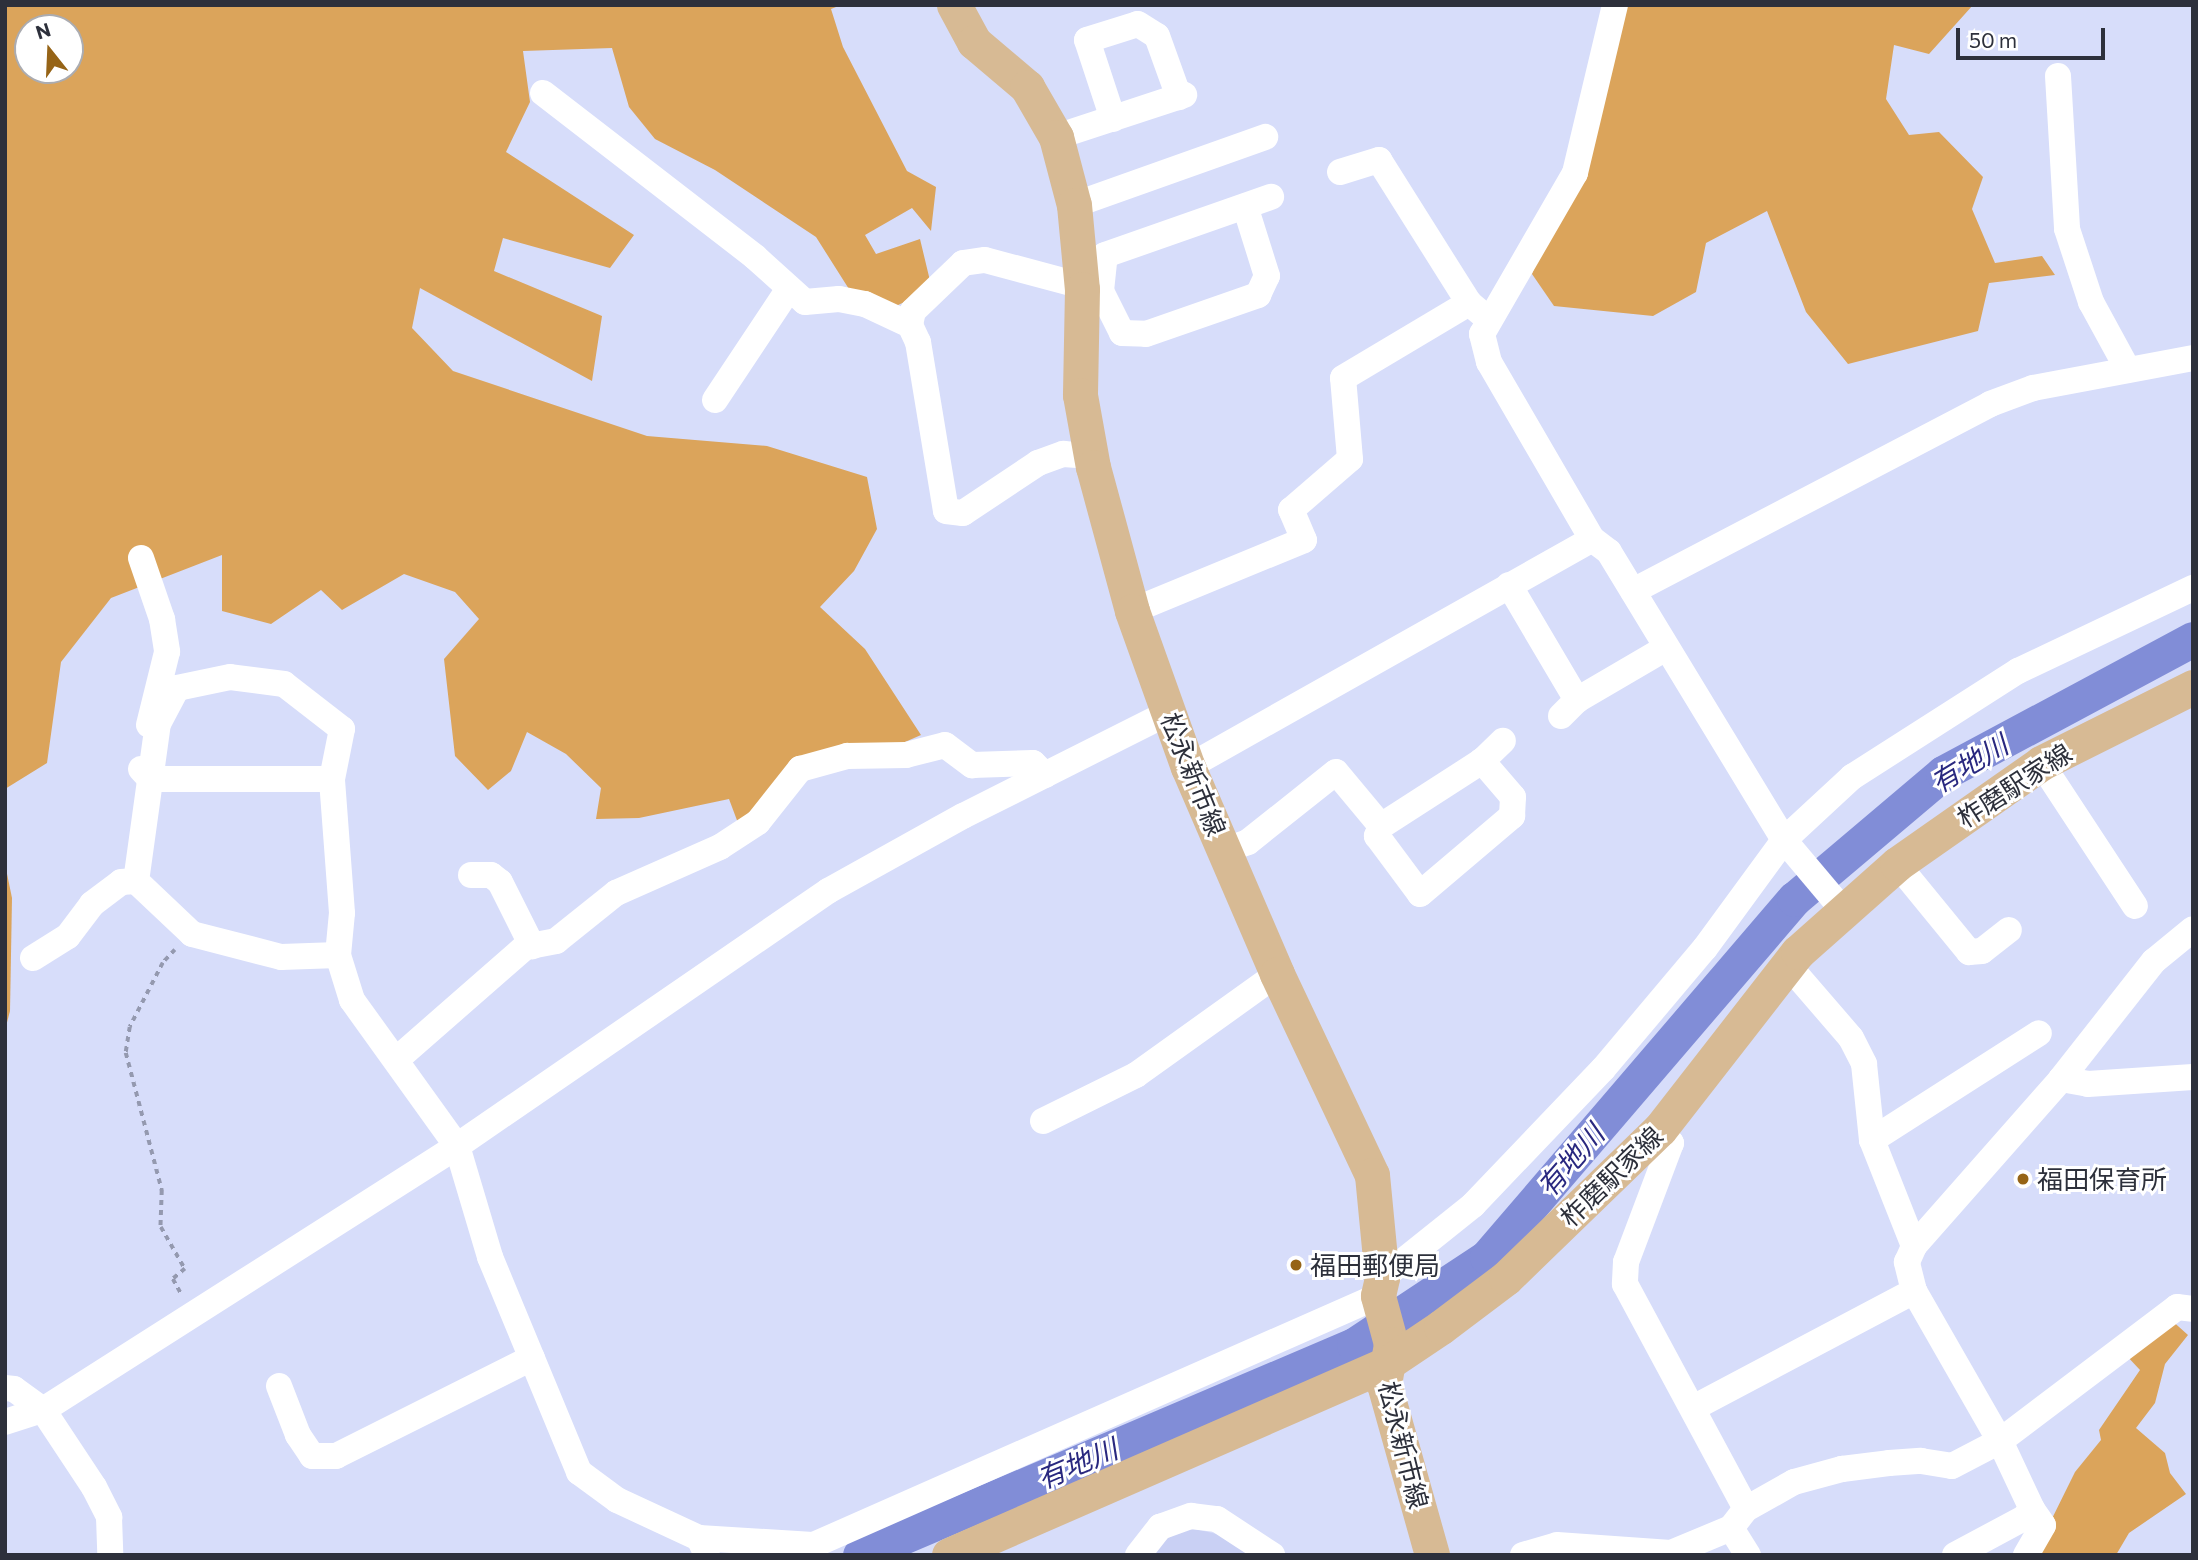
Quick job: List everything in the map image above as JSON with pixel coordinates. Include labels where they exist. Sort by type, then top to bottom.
[{"type":"main road","name":"松永新市線","points":[[954,5],[974,42],[1027,87],[1056,137],[1092,290],[1080,395],[1091,456],[1132,611],[1188,767],[1277,974],[1372,1175],[1388,1354],[1384,1384],[1432,1555]]},
{"type":"main road","name":"柞磨駅家線","points":[[948,1555],[1388,1354],[1506,1278],[1660,1129],[1788,965],[1843,910],[1897,864],[2041,763],[2193,687]]},
{"type":"street","points":[[1132,611],[1304,540],[1291,510],[1350,459],[1343,378],[1478,311],[1575,173],[1615,5]]},
{"type":"street","points":[[1056,137],[1113,119],[1182,96],[1157,36],[1138,24],[1087,40],[1113,119]]},
{"type":"street","points":[[2058,76],[2067,229],[2091,302],[2128,370]]},
{"type":"street","points":[[543,93],[755,257],[788,290],[806,302],[839,299],[865,304],[909,326],[918,342],[946,511],[963,513],[1038,463],[1063,454],[1091,456]]},
{"type":"street","points":[[1074,205],[1265,137]]},
{"type":"street","points":[[1340,172],[1379,160],[1478,311],[1489,362],[1592,538],[1609,552],[1784,840],[1843,910]]},
{"type":"street","points":[[1092,290],[1105,255],[1271,197]]},
{"type":"street","points":[[909,326],[914,311],[963,263],[985,260],[1092,290],[1122,333],[1146,334],[1258,295],[1268,276],[1245,206]]},
{"type":"street","points":[[715,400],[788,290]]},
{"type":"street","points":[[1633,591],[1990,404],[2033,388],[2193,359]]},
{"type":"street","points":[[1188,767],[1592,538]]},
{"type":"street","points":[[141,558],[162,619],[167,652],[155,689],[140,773],[150,779],[332,779]]},
{"type":"street","points":[[1509,585],[1569,708],[1666,648]]},
{"type":"street","points":[[791,1555],[1380,1287],[1473,1205],[1603,1069],[1705,948],[1784,840],[1852,777],[2018,671],[2193,588]]},
{"type":"street","points":[[136,881],[158,723],[177,688],[230,677],[284,684],[342,729],[332,779],[342,913],[338,955],[352,1000],[457,1146],[490,1257],[579,1472],[617,1500],[703,1547],[816,1545]]},
{"type":"street","points":[[5,1422],[40,1408],[193,1315],[457,1146],[828,891],[1045,775],[1168,713]]},
{"type":"street","points":[[1482,761],[1513,797],[1511,816],[1420,894],[1377,836],[1381,826],[1482,761],[1503,741]]},
{"type":"street","points":[[396,1060],[532,946],[556,941],[616,893],[720,847],[758,822],[800,769],[847,756],[906,755],[945,745],[972,765],[1033,764],[1045,775]]},
{"type":"street","points":[[2041,763],[2135,906]]},
{"type":"street","points":[[1225,850],[1248,842],[1336,772],[1381,826]]},
{"type":"street","points":[[1897,864],[1969,952],[1982,951],[2009,930]]},
{"type":"street","points":[[471,875],[491,875],[500,882],[532,946]]},
{"type":"street","points":[[33,958],[68,936],[92,904],[121,882],[136,881],[192,934],[281,957],[338,955]]},
{"type":"street","points":[[2026,1555],[2043,1525],[2032,1509],[2000,1441],[1914,1291],[1907,1262],[1914,1246],[2061,1079],[2154,961],[2193,929]]},
{"type":"street","points":[[1788,965],[1851,1038],[1864,1064],[1872,1140],[1914,1246]]},
{"type":"street","points":[[1043,1121],[1136,1075],[1277,974]]},
{"type":"street","points":[[1872,1140],[2039,1034]]},
{"type":"street","points":[[2061,1079],[2088,1084],[2193,1077]]},
{"type":"street","points":[[1660,1129],[1671,1143],[1626,1262],[1625,1284],[1695,1407],[1739,1518],[1748,1555]]},
{"type":"street","points":[[1695,1407],[1914,1291]]},
{"type":"street","points":[[1523,1555],[1557,1545],[1671,1553],[1739,1518],[1794,1482],[1842,1469],[1921,1461],[1952,1466],[2000,1441],[2177,1307],[2193,1309]]},
{"type":"street","points":[[279,1386],[298,1435],[312,1456],[336,1456],[532,1358]]},
{"type":"street","points":[[5,1388],[14,1389],[40,1408],[94,1487],[109,1517],[110,1555]]},
{"type":"street","points":[[5,1412],[40,1408]]},
{"type":"street","points":[[1955,1555],[2024,1518],[2032,1509]]},
{"type":"street","points":[[1138,1555],[1160,1527],[1191,1516],[1217,1519],[1272,1555]]},
{"type":"path","points":[[192,934],[163,963],[130,1027],[126,1053],[162,1190],[161,1227],[185,1269],[173,1279],[193,1315]]},
{"type":"shaded area","points":[[5,5],[841,5],[831,9],[843,47],[907,171],[936,187],[931,231],[912,208],[865,235],[876,254],[920,239],[932,289],[896,306],[854,297],[816,237],[715,170],[655,139],[629,107],[612,48],[523,51],[530,102],[506,152],[634,235],[610,268],[503,238],[494,271],[602,316],[592,381],[420,288],[412,328],[453,371],[647,436],[767,446],[867,477],[877,529],[854,571],[820,607],[865,649],[921,735],[889,749],[807,757],[738,823],[729,799],[639,818],[596,819],[601,788],[566,754],[527,732],[511,771],[488,790],[455,756],[444,659],[479,619],[455,592],[404,574],[342,610],[321,590],[271,624],[222,611],[222,555],[111,598],[61,662],[47,763],[5,789]]},
{"type":"shaded area","points":[[1624,5],[1973,5],[1929,54],[1894,45],[1886,99],[1909,135],[1939,132],[1983,177],[1972,209],[1995,263],[2042,256],[2055,275],[1989,283],[1978,331],[1848,364],[1806,312],[1767,211],[1706,243],[1696,292],[1653,316],[1554,306],[1532,274]]},
{"type":"shaded area","points":[[5,864],[12,898],[10,1011],[5,1030]]},
{"type":"shaded area","points":[[2169,1318],[2188,1335],[2165,1364],[2155,1403],[2136,1428],[2165,1453],[2170,1473],[2186,1494],[2129,1533],[2116,1555],[2034,1555],[2075,1472],[2101,1440],[2099,1430],[2140,1370],[2125,1354]]},
{"type":"shaded area","points":[[1191,1528],[1225,1536],[1254,1555],[1144,1555],[1159,1541]]},
{"type":"waterway","name":"有地川","points":[[860,1555],[1354,1345],[1487,1257],[1794,899],[1943,773],[2193,639]]},
{"type":"place","name":"福田保育所","points":[[2023,1179]]},
{"type":"place","name":"福田郵便局","points":[[1296,1265]]}]
